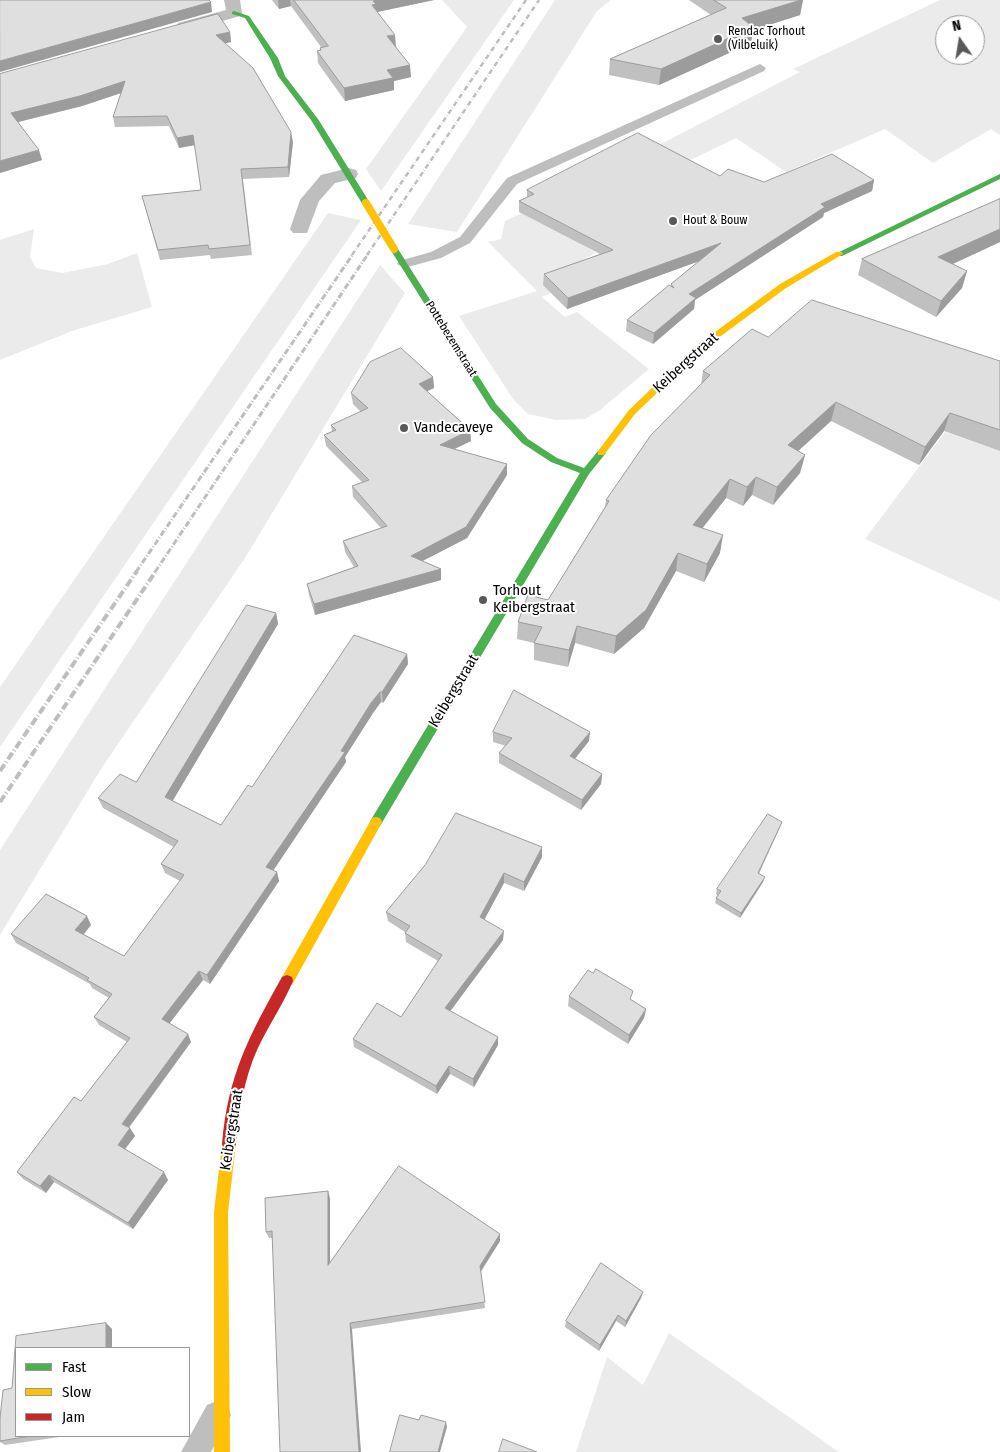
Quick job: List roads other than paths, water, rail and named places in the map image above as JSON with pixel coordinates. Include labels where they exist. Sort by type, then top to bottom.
[{"type":"street","points":[[171,30],[233,6]]},
{"type":"street","name":"Pottebezemstraat","points":[[233,6],[247,17],[274,58],[282,76],[314,118],[394,249],[494,406],[525,441],[554,460],[586,472]]},
{"type":"street","points":[[300,229],[310,200],[328,179],[349,174]]},
{"type":"street","name":"Keibergstraat","points":[[222,1452],[222,1212],[232,1114],[243,1068],[264,1022],[361,847],[586,472],[632,412],[699,348],[783,286],[856,244],[1000,176]]},
{"type":"lane","points":[[404,264],[436,255],[465,240],[512,181],[760,68]]},
{"type":"lane","points":[[195,1452],[222,1406]]},
{"type":"railway","points":[[352,255],[526,0]]},
{"type":"railway","points":[[367,255],[539,0]]},
{"type":"railway","points":[[136,572],[353,254]]},
{"type":"railway","points":[[155,572],[368,254]]},
{"type":"railway","points":[[0,771],[137,571]]},
{"type":"railway","points":[[0,802],[156,571]]},
{"type":"place","name":"Rendac Torhout (Vilbeluik)","points":[[718,39]]},
{"type":"place","name":"Hout & Bouw","points":[[673,221]]},
{"type":"place","name":"Vandecaveye","points":[[404,428]]},
{"type":"place","name":"Torhout Keibergstraat","points":[[483,600]]}]
